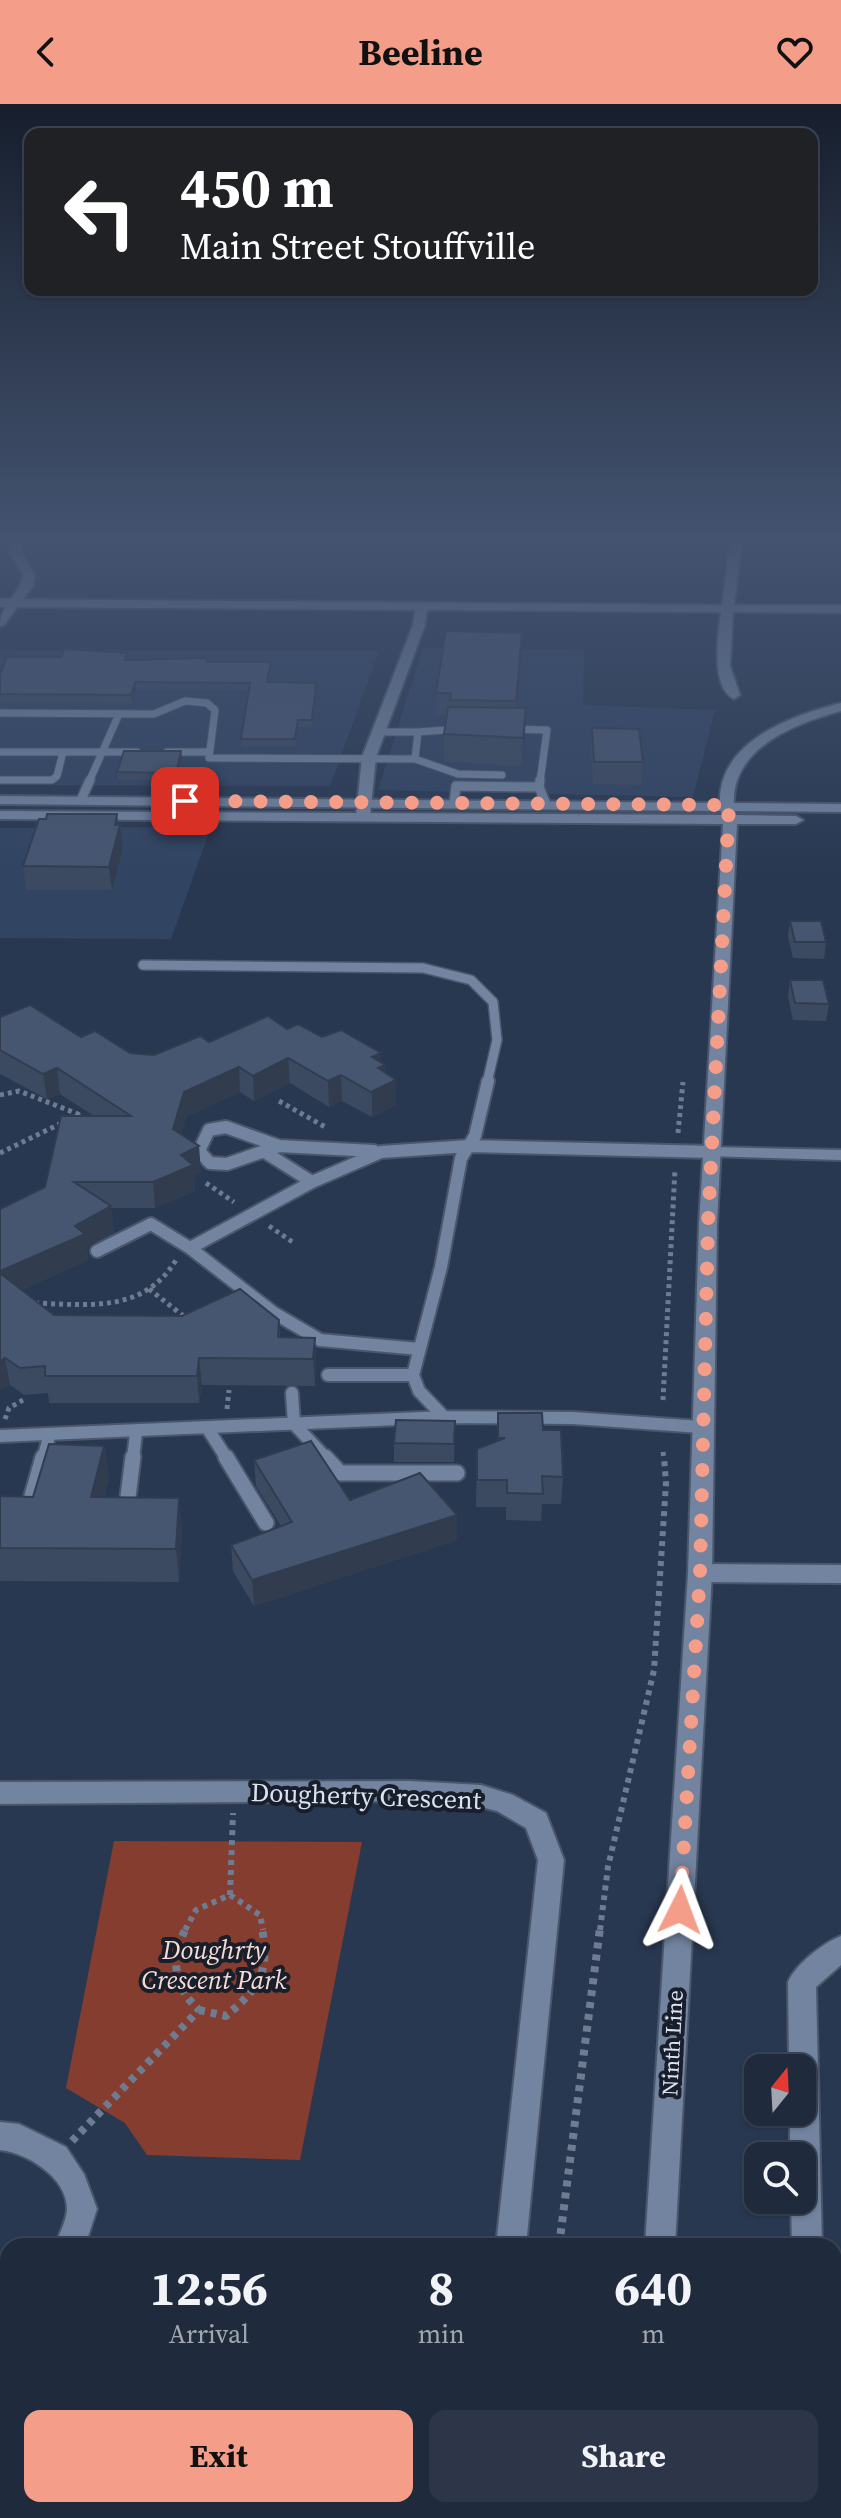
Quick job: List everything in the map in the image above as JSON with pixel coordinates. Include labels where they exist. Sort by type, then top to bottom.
[{"type":"main road","points":[[364,809],[368,761],[408,654]]},
{"type":"main road","points":[[725,654],[724,668],[734,695]]},
{"type":"main road","name":"Ninth Line","points":[[660,2238],[700,1573],[701,1427],[730,813],[727,795],[736,769],[753,748],[788,724],[841,707]]},
{"type":"main road","points":[[0,800],[364,809],[730,813],[841,808]]},
{"type":"main road","points":[[0,815],[364,809],[454,803],[546,804],[841,820]]},
{"type":"main road","points":[[713,1152],[841,1155]]},
{"type":"main road","points":[[700,1573],[841,1574]]},
{"type":"main road","name":"Dougherty Crescent","points":[[0,1793],[409,1791],[481,1796],[504,1802],[537,1821],[551,1860],[512,2238]]},
{"type":"main road","points":[[807,2238],[802,1982],[841,1948]]},
{"type":"main road","points":[[0,2136],[19,2138],[55,2157],[73,2184],[82,2209],[73,2238]]},
{"type":"lane","points":[[0,713],[154,714],[177,702],[207,703],[215,710],[209,758],[415,759],[458,774],[502,772]]},
{"type":"lane","points":[[81,800],[119,714]]},
{"type":"lane","points":[[378,732],[468,729]]},
{"type":"lane","points":[[499,729],[547,730],[539,787],[546,804]]},
{"type":"lane","points":[[415,759],[418,732]]},
{"type":"lane","points":[[0,752],[209,752]]},
{"type":"lane","points":[[0,780],[52,780],[57,776],[63,752]]},
{"type":"lane","points":[[527,772],[541,772]]},
{"type":"lane","points":[[454,803],[458,774]]},
{"type":"lane","points":[[456,786],[539,787]]},
{"type":"lane","points":[[143,965],[423,968],[471,980],[493,1002],[497,1040],[475,1136],[461,1158],[441,1267],[413,1375],[419,1391],[444,1417]]},
{"type":"lane","points":[[279,1146],[227,1164],[210,1163],[199,1151],[209,1130],[226,1127],[279,1146],[381,1152],[469,1146],[713,1152]]},
{"type":"lane","points":[[263,1151],[312,1182]]},
{"type":"lane","points":[[190,1248],[312,1182],[381,1152]]},
{"type":"lane","points":[[97,1251],[151,1224],[190,1248],[274,1313],[320,1340],[419,1349]]},
{"type":"lane","points":[[328,1375],[413,1375]]},
{"type":"lane","points":[[292,1393],[294,1424],[313,1455],[340,1473],[457,1473]]},
{"type":"lane","points":[[0,1436],[49,1437],[444,1417],[587,1419],[701,1427]]},
{"type":"lane","points":[[208,1429],[246,1477],[266,1523]]},
{"type":"lane","points":[[125,1518],[136,1433]]},
{"type":"lane","points":[[27,1512],[49,1437]]},
{"type":"path","points":[[678,1135],[683,1082]]},
{"type":"path","points":[[0,1095],[19,1091],[78,1114],[0,1153]]},
{"type":"path","points":[[279,1101],[331,1131]]},
{"type":"path","points":[[663,1400],[676,1168]]},
{"type":"path","points":[[26,1302],[87,1304],[125,1301],[149,1289],[172,1269],[178,1254],[190,1248]]},
{"type":"path","points":[[149,1289],[191,1321]]},
{"type":"path","points":[[85,1316],[87,1304]]},
{"type":"path","points":[[560,2238],[608,1867],[654,1670],[666,1483],[663,1452]]},
{"type":"path","points":[[230,1895],[234,1792]]},
{"type":"path","points":[[230,1895],[260,1915],[266,1967],[254,1994],[226,2016],[199,2010],[182,1994],[175,1950],[196,1910],[230,1895]]},
{"type":"path","points":[[55,2157],[112,2103],[199,2010]]},
{"type":"shaded area","points":[[0,654],[378,654],[330,786],[0,785]]},
{"type":"shaded area","points":[[421,654],[584,654],[583,705],[715,710],[693,797],[378,790]]},
{"type":"shaded area","points":[[211,827],[171,939],[0,938],[0,828]]},
{"type":"green space","name":"Doughrty Crescent Park","points":[[114,1841],[362,1842],[300,2160],[147,2155],[125,2123],[66,2088]]},
{"type":"building","points":[[62,654],[127,654],[125,660],[208,658],[207,662],[271,662],[267,682],[316,683],[312,720],[298,720],[295,739],[241,739],[250,683],[135,682],[131,695],[0,694],[0,674],[7,657],[61,657]]},
{"type":"building","points":[[442,654],[520,654],[516,701],[450,700],[451,693],[436,693]]},
{"type":"building","points":[[448,707],[526,708],[523,738],[444,734]]},
{"type":"building","points":[[592,728],[639,729],[643,762],[594,762]]},
{"type":"building","points":[[124,751],[181,751],[176,773],[117,772]]},
{"type":"building","points":[[47,814],[117,814],[115,825],[120,825],[109,867],[23,866],[39,819],[46,819]]},
{"type":"building","points":[[790,921],[821,921],[826,942],[795,942]]},
{"type":"building","points":[[790,980],[823,980],[829,1004],[795,1003]]},
{"type":"building","points":[[30,1005],[81,1037],[95,1031],[130,1053],[154,1055],[200,1036],[209,1042],[268,1016],[287,1029],[298,1024],[322,1037],[341,1030],[381,1053],[372,1057],[385,1065],[378,1068],[396,1080],[371,1092],[341,1075],[328,1081],[288,1058],[253,1076],[239,1067],[184,1092],[173,1129],[199,1146],[181,1155],[193,1165],[153,1182],[74,1182],[111,1206],[75,1226],[85,1234],[0,1271],[0,1209],[45,1187],[61,1116],[131,1116],[57,1068],[43,1074],[0,1050],[0,1017]]},
{"type":"building","points":[[0,1273],[54,1315],[182,1316],[240,1289],[279,1320],[278,1337],[315,1338],[313,1359],[199,1358],[197,1376],[45,1376],[45,1366],[20,1368],[5,1358],[0,1361]]},
{"type":"building","points":[[498,1413],[542,1413],[543,1430],[561,1430],[563,1477],[542,1476],[543,1494],[507,1493],[507,1480],[477,1480],[477,1449],[505,1438],[498,1438]]},
{"type":"building","points":[[396,1420],[455,1421],[454,1444],[394,1443]]},
{"type":"building","points":[[311,1441],[350,1500],[420,1473],[457,1515],[252,1580],[231,1545],[292,1522],[254,1460]]},
{"type":"building","points":[[49,1444],[104,1446],[91,1497],[179,1498],[176,1549],[0,1548],[0,1496],[33,1497]]},
{"type":"route","points":[[185,801],[729,805],[731,820],[708,1224],[700,1573],[680,1910]]}]
